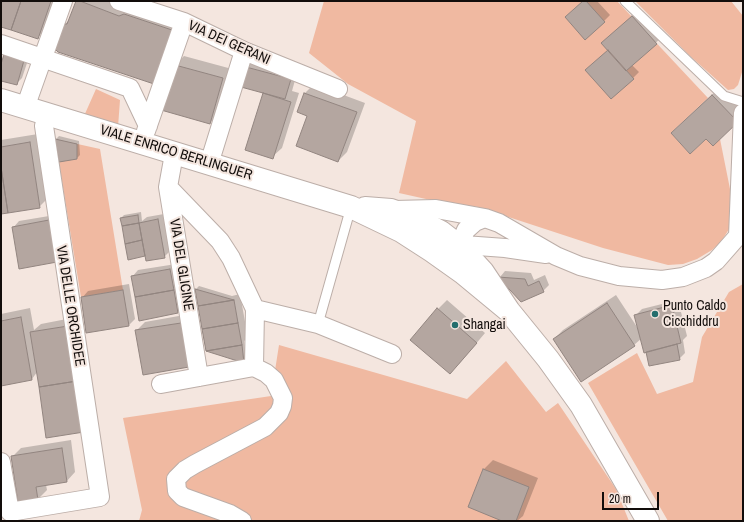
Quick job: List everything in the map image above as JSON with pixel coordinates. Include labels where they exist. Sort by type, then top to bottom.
[{"type":"main road","name":"VIALE ENRICO BERLINGUER","points":[[1,100],[47,114],[145,135],[174,154],[351,207]]},
{"type":"main road","points":[[351,207],[391,210],[418,220],[441,232],[458,246],[483,272],[510,311],[548,359],[581,405],[648,521]]},
{"type":"main road","points":[[351,207],[401,231],[463,273],[510,311]]},
{"type":"street","points":[[25,108],[62,1]]},
{"type":"street","name":"VIA DEI GERANI","points":[[119,1],[184,22],[244,51],[338,90]]},
{"type":"street","points":[[145,135],[184,22]]},
{"type":"street","points":[[1,44],[130,88],[145,135]]},
{"type":"street","points":[[209,164],[244,51]]},
{"type":"street","points":[[391,210],[436,209],[485,218],[499,223],[556,256],[580,266],[619,276],[662,280],[694,273],[706,268],[716,260],[740,236],[743,113]]},
{"type":"street","name":"VIA DELLE ORCHIDEE","points":[[1,462],[10,512],[100,497],[44,126],[47,114]]},
{"type":"street","name":"VIA DEL GLICINE","points":[[174,154],[168,187],[199,377]]},
{"type":"street","points":[[168,187],[226,250],[255,309],[254,367]]},
{"type":"street","points":[[463,273],[458,246],[466,230],[474,222],[485,218]]},
{"type":"street","points":[[401,231],[458,246],[504,248],[556,256]]},
{"type":"street","points":[[255,309],[318,324],[392,354]]},
{"type":"street","points":[[162,384],[254,367],[266,373],[274,380],[280,390],[283,398],[282,406],[278,413],[265,427],[195,464],[185,470],[176,479],[177,491],[182,498],[230,514],[242,521]]},
{"type":"lane","points":[[626,1],[724,96],[743,102]]},
{"type":"lane","points":[[318,324],[351,207]]},
{"type":"shaded area","points":[[324,1],[617,1],[708,98],[671,133],[690,154],[706,139],[713,146],[720,139],[731,194],[732,212],[729,229],[721,242],[712,250],[697,259],[683,264],[668,265],[603,248],[478,207],[444,203],[399,193],[416,121],[348,84],[309,53]]},
{"type":"shaded area","points":[[635,1],[731,1],[743,16],[743,69],[738,85],[734,89],[728,90],[689,55]]},
{"type":"shaded area","points":[[96,89],[120,100],[118,127],[84,116]]},
{"type":"shaded area","points":[[55,139],[100,149],[123,290],[81,297]]},
{"type":"shaded area","points":[[743,284],[743,521],[668,521],[588,383],[637,353],[657,394],[693,382],[702,337],[729,292]]},
{"type":"shaded area","points":[[279,345],[467,399],[506,361],[546,412],[558,403],[616,489],[629,521],[139,521],[142,510],[123,418],[271,396]]},
{"type":"building","points":[[1,1],[21,1],[11,30],[1,27]]},
{"type":"building","points":[[21,1],[51,1],[38,39],[11,30]]},
{"type":"building","points":[[76,1],[80,1],[119,16],[124,14],[172,30],[154,84],[58,52],[55,49],[63,24],[67,24]]},
{"type":"building","points":[[583,1],[586,1],[605,22],[585,40],[565,17]]},
{"type":"building","points":[[632,16],[657,44],[626,71],[601,43]]},
{"type":"building","points":[[608,50],[634,79],[611,99],[585,70]]},
{"type":"building","points":[[5,51],[25,57],[17,85],[1,81],[1,64]]},
{"type":"building","points":[[175,65],[223,78],[210,124],[161,110]]},
{"type":"building","points":[[246,67],[291,79],[285,99],[241,87]]},
{"type":"building","points":[[263,93],[291,102],[273,159],[245,150]]},
{"type":"building","points":[[304,93],[357,112],[338,162],[296,146],[307,116],[297,112]]},
{"type":"building","points":[[712,95],[738,122],[713,146],[706,139],[690,154],[671,133]]},
{"type":"building","points":[[55,139],[77,144],[77,159],[59,162]]},
{"type":"building","points":[[30,142],[40,208],[8,213],[1,167],[1,147]]},
{"type":"building","points":[[1,167],[8,213],[1,214]]},
{"type":"building","points":[[138,215],[139,223],[122,226],[120,218]]},
{"type":"building","points":[[158,219],[165,258],[146,261],[139,223]]},
{"type":"building","points":[[49,220],[57,262],[19,269],[12,227]]},
{"type":"building","points":[[139,223],[142,240],[125,244],[122,226]]},
{"type":"building","points":[[142,240],[145,256],[128,260],[125,244]]},
{"type":"building","points":[[170,269],[174,290],[135,297],[131,276]]},
{"type":"building","points":[[498,277],[525,279],[528,286],[539,281],[544,292],[521,302]]},
{"type":"building","points":[[195,289],[234,300],[198,306]]},
{"type":"building","points":[[123,290],[129,326],[86,333],[81,297]]},
{"type":"building","points":[[174,290],[178,313],[139,321],[135,297]]},
{"type":"building","points":[[234,300],[238,323],[202,329],[198,306]]},
{"type":"building","points":[[607,303],[635,346],[581,382],[553,339]]},
{"type":"building","points":[[672,305],[681,343],[644,353],[634,315]]},
{"type":"building","points":[[437,308],[477,343],[450,374],[410,340]]},
{"type":"building","points":[[21,317],[32,380],[1,386],[1,321]]},
{"type":"building","points":[[181,323],[189,367],[143,375],[135,330]]},
{"type":"building","points":[[238,323],[242,345],[206,351],[202,329]]},
{"type":"building","points":[[68,326],[77,381],[39,387],[30,332]]},
{"type":"building","points":[[677,344],[680,360],[649,366],[646,352]]},
{"type":"building","points":[[242,345],[244,363],[206,351]]},
{"type":"building","points":[[77,381],[84,432],[46,438],[39,387]]},
{"type":"building","points":[[62,448],[67,482],[36,487],[38,500],[18,503],[11,456]]},
{"type":"building","points":[[483,469],[529,487],[516,521],[502,521],[468,507]]},
{"type":"place","name":"Punto Caldo Cicchiddru","points":[[655,314]]},
{"type":"place","name":"Shangai","points":[[455,325]]}]
